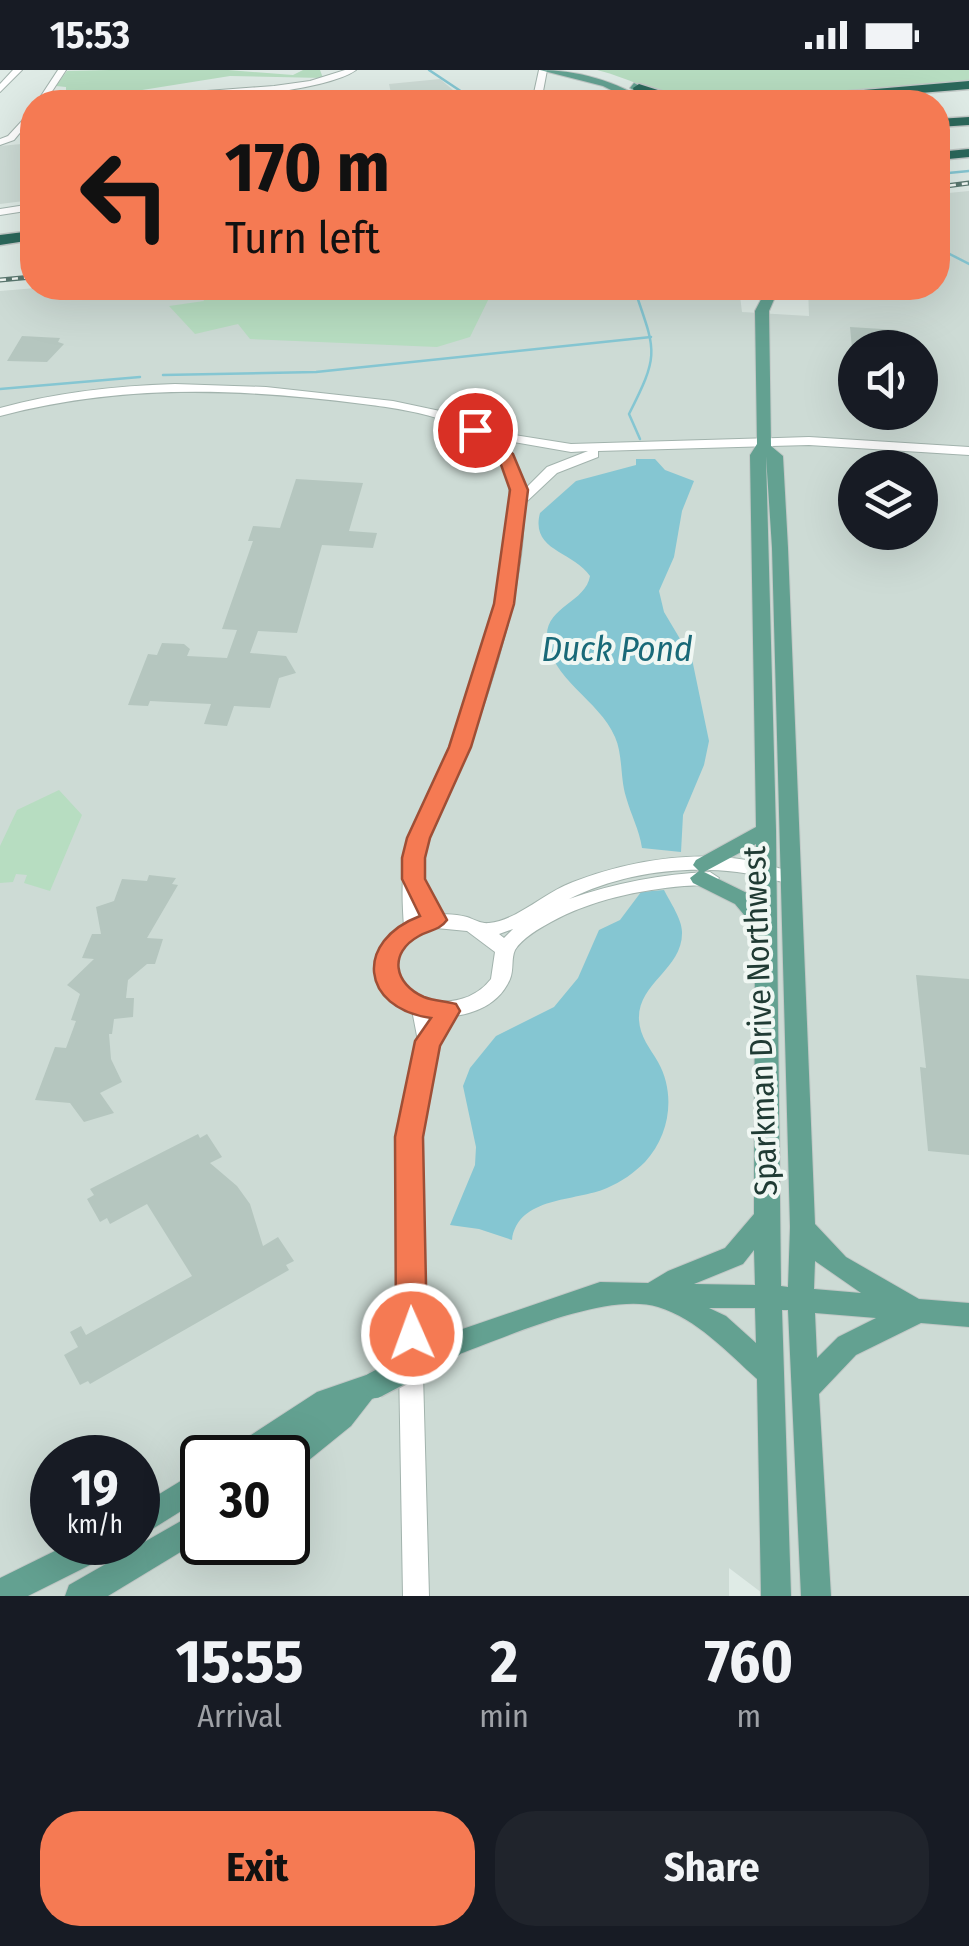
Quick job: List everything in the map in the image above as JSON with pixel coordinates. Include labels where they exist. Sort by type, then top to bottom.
[{"type":"highway","points":[[919,90],[969,86]]},
{"type":"main road","points":[[544,70],[572,73],[620,90]]},
{"type":"main road","points":[[540,86],[572,73]]},
{"type":"main road","name":"Sparkman Drive Northwest","points":[[764,300],[764,446],[758,455],[766,830],[778,876],[766,926],[766,1216],[776,1596]]},
{"type":"main road","name":"Sparkman Drive Northwest","points":[[764,446],[775,456],[777,474],[778,876],[804,1227],[802,1300],[816,1596]]},
{"type":"main road","points":[[766,830],[702,871],[742,899],[766,926]]},
{"type":"main road","points":[[655,1294],[677,1279],[734,1256],[766,1216]]},
{"type":"main road","points":[[804,1227],[842,1272],[920,1310]]},
{"type":"main road","points":[[275,1435],[327,1401],[368,1388],[451,1345],[600,1294],[770,1297],[969,1315]]},
{"type":"main road","points":[[655,1294],[717,1325],[772,1374]]},
{"type":"main road","points":[[808,1387],[847,1346],[920,1310]]},
{"type":"main road","points":[[310,1441],[342,1417],[368,1388]]},
{"type":"main road","points":[[80,1596],[180,1536]]},
{"type":"main road","points":[[0,1594],[59,1565]]},
{"type":"street","points":[[0,89],[18,70]]},
{"type":"street","points":[[237,90],[340,77],[352,70]]},
{"type":"street","points":[[539,90],[544,70]]},
{"type":"street","points":[[294,85],[297,90]]},
{"type":"street","points":[[0,142],[19,130]]},
{"type":"street","points":[[0,412],[31,403],[102,393],[248,391],[398,406],[538,444],[615,450],[809,441],[969,451]]},
{"type":"street","points":[[413,927],[418,838],[460,747],[482,682],[504,604],[520,502],[512,465],[494,443],[475,430]]},
{"type":"street","points":[[784,444],[796,449],[969,459]]},
{"type":"street","points":[[520,502],[552,470],[586,456],[615,450]]},
{"type":"street","points":[[504,950],[486,930],[463,922],[434,920],[413,927],[393,944],[386,956],[385,977],[395,992],[420,1007],[447,1011],[474,1005],[501,982],[504,950],[513,938],[580,902],[625,886],[702,871]]},
{"type":"street","points":[[486,930],[503,927],[576,888],[630,873],[702,871],[758,880],[778,876]]},
{"type":"street","points":[[414,879],[434,920]]},
{"type":"street","points":[[416,1596],[407,1188],[409,1137],[428,1041],[420,1007]]},
{"type":"street","points":[[428,1041],[436,1034],[447,1011]]},
{"type":"shaded area","points":[[440,79],[453,90],[390,90],[389,84]]},
{"type":"shaded area","points":[[20,144],[20,202],[0,204],[0,146]]},
{"type":"shaded area","points":[[969,191],[969,1596],[766,1596],[729,1568],[729,1596],[0,1596],[0,291],[20,289],[20,300],[740,300],[742,312],[809,316],[808,300],[950,300],[950,193]]},
{"type":"green space","points":[[228,70],[293,75],[303,70],[320,70],[323,78],[230,76],[142,90],[66,90],[56,86],[67,71]]},
{"type":"green space","points":[[597,70],[969,70],[969,82],[861,90],[654,90]]},
{"type":"green space","points":[[488,300],[470,337],[437,347],[250,339],[238,324],[195,334],[169,306],[204,301]]},
{"type":"green space","points":[[59,790],[82,815],[50,891],[24,883],[27,875],[16,874],[13,882],[0,883],[0,846],[17,810]]},
{"type":"water","name":"Duck Pond","points":[[636,459],[655,459],[665,470],[694,481],[682,511],[674,557],[659,591],[664,612],[692,659],[709,741],[704,765],[683,815],[681,852],[642,848],[624,790],[615,737],[598,711],[557,665],[547,636],[553,618],[581,592],[590,576],[547,543],[541,535],[540,513],[576,481],[636,465]]},
{"type":"water","points":[[664,890],[682,932],[675,956],[640,1007],[643,1037],[667,1087],[668,1114],[653,1151],[636,1170],[612,1186],[536,1208],[516,1226],[512,1240],[450,1225],[475,1165],[476,1147],[463,1086],[470,1068],[496,1036],[554,1007],[578,978],[599,930],[620,920],[641,892]]},
{"type":"building","points":[[850,327],[898,330],[850,330]]},
{"type":"building","points":[[22,336],[60,338],[58,342],[64,344],[47,362],[7,361]]},
{"type":"building","points":[[296,479],[363,483],[349,531],[377,533],[373,548],[322,545],[297,633],[258,631],[250,653],[286,656],[296,673],[279,678],[270,708],[234,706],[227,726],[204,724],[211,704],[150,701],[148,706],[128,705],[148,654],[157,655],[162,643],[184,644],[190,649],[187,656],[227,658],[237,630],[222,629],[253,541],[248,541],[253,526],[280,528]]},
{"type":"building","points":[[149,875],[176,878],[172,884],[178,885],[147,938],[163,939],[155,964],[147,964],[128,980],[126,998],[134,998],[133,1017],[114,1019],[109,1034],[111,1059],[122,1082],[100,1093],[114,1113],[84,1122],[70,1103],[35,1100],[55,1047],[66,1048],[76,1021],[71,1020],[80,994],[67,985],[94,959],[82,958],[92,934],[101,934],[96,907],[114,901],[122,879],[147,881]]},
{"type":"building","points":[[916,975],[969,979],[969,1155],[928,1151],[920,1067],[926,1068]]},
{"type":"building","points":[[198,1134],[200,1138],[207,1134],[222,1157],[210,1163],[237,1186],[250,1204],[263,1246],[278,1237],[294,1261],[286,1265],[289,1270],[90,1384],[88,1381],[80,1385],[64,1355],[78,1347],[70,1332],[81,1326],[86,1335],[192,1276],[147,1204],[110,1224],[107,1218],[100,1222],[87,1199],[94,1195],[90,1189]]},
{"type":"waterway","points":[[429,70],[459,90]]},
{"type":"waterway","points":[[950,173],[969,171]]},
{"type":"waterway","points":[[950,254],[969,264]]},
{"type":"waterway","points":[[638,300],[649,337]]},
{"type":"waterway","points":[[163,375],[316,372],[649,337]]},
{"type":"waterway","points":[[640,439],[629,414],[650,364],[649,337]]},
{"type":"waterway","points":[[0,389],[140,377]]},
{"type":"railway","points":[[950,185],[969,183]]},
{"type":"railway","points":[[0,280],[20,278]]},
{"type":"route","points":[[412,1334],[409,1137],[428,1041],[436,1034],[447,1011],[420,1007],[395,992],[385,977],[386,956],[407,931],[434,920],[414,879],[418,838],[460,747],[504,604],[519,490],[507,457],[475,430]]}]
